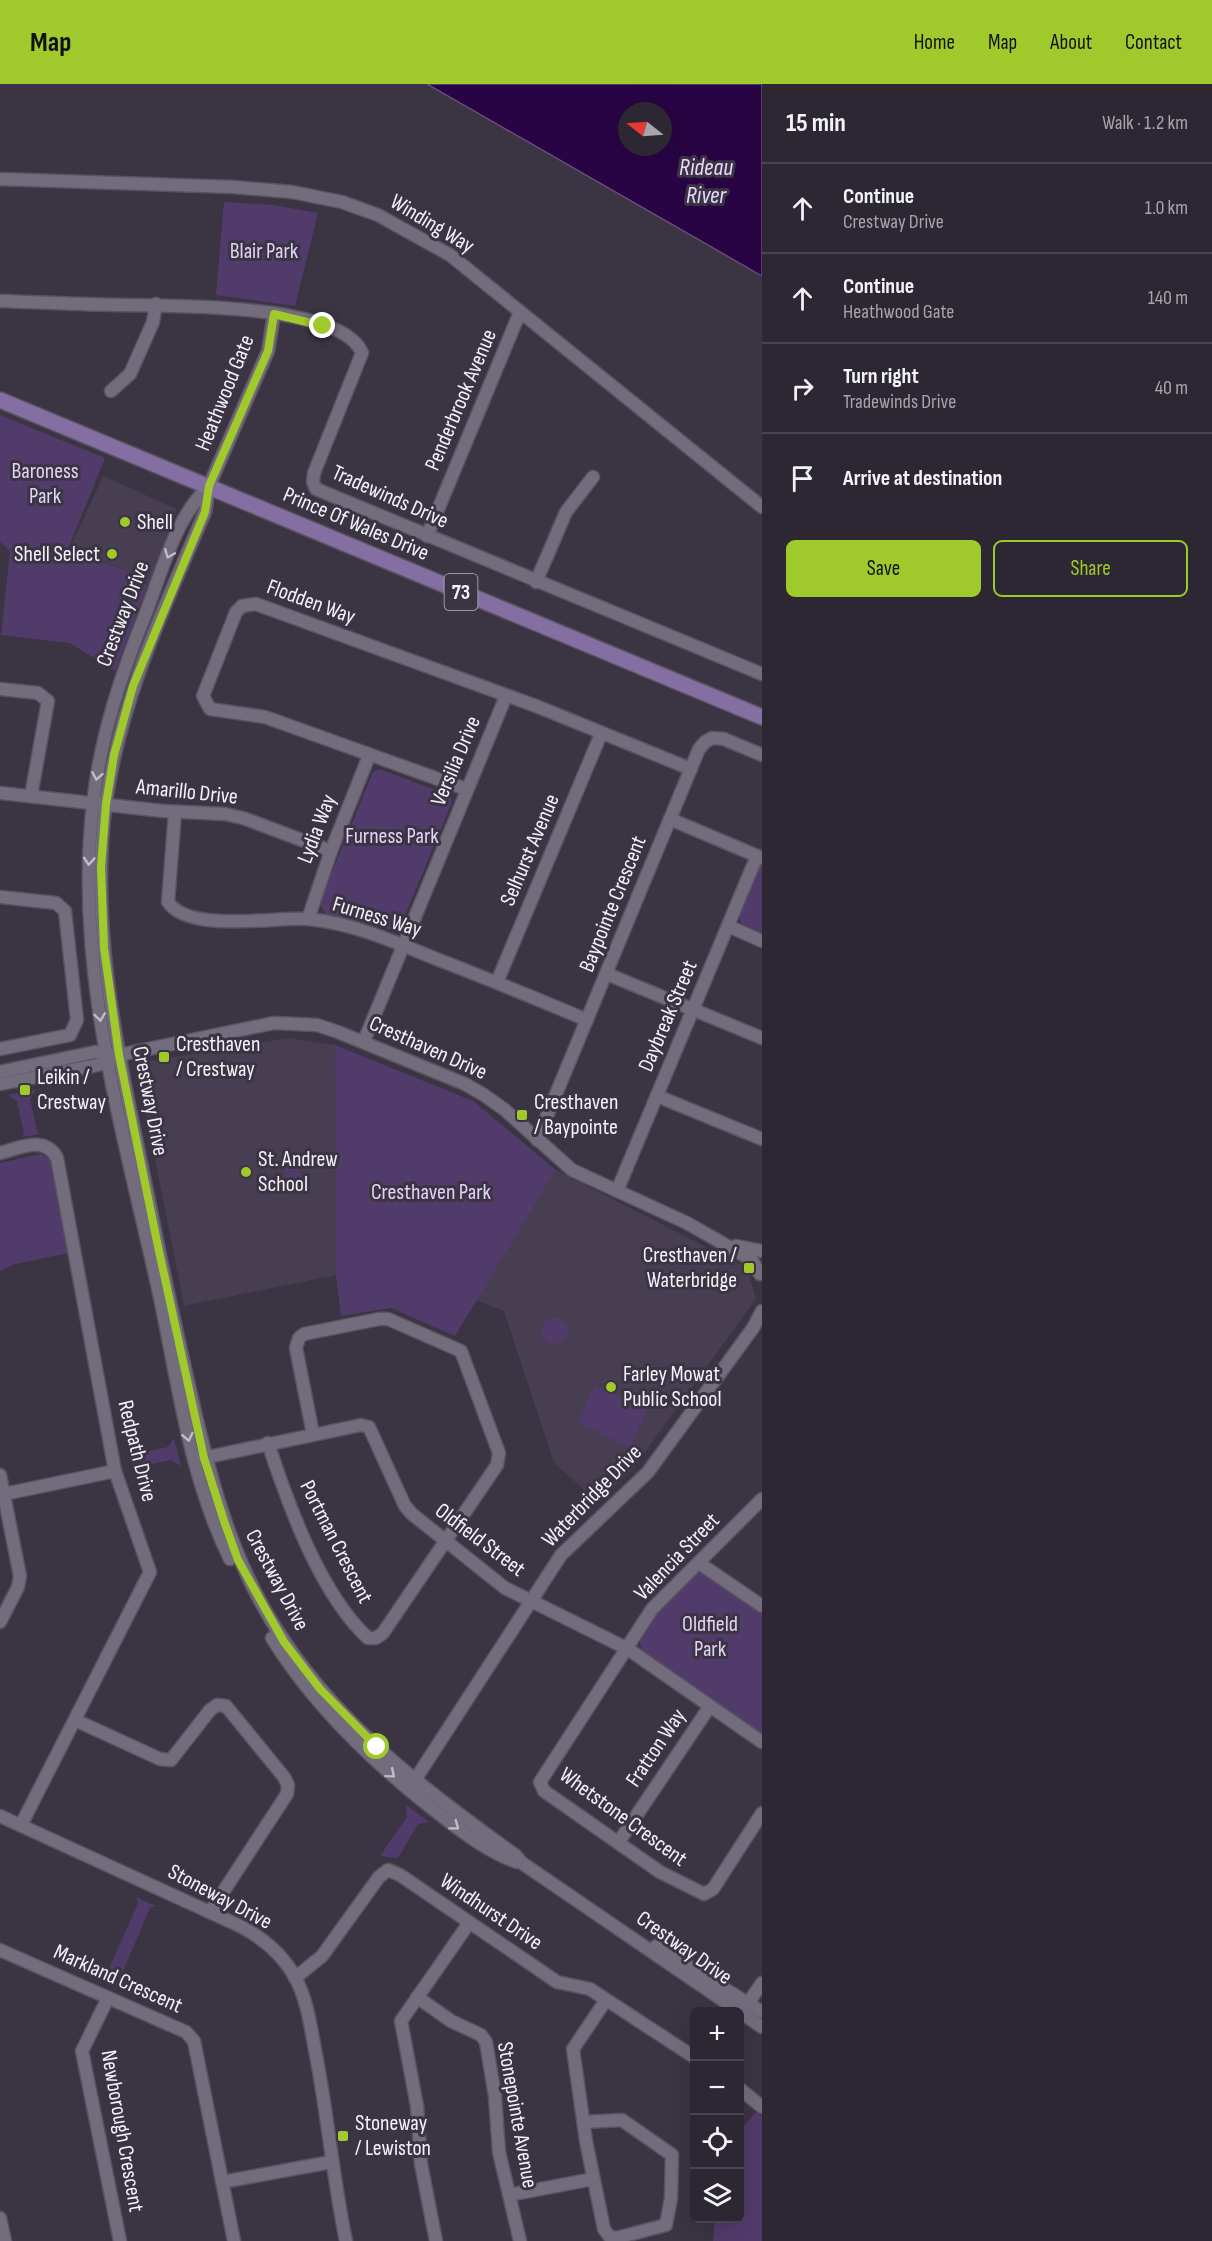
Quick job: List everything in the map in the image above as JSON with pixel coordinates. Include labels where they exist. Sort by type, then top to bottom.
[{"type":"main road","name":"Prince Of Wales Drive","points":[[0,400],[762,717]]},
{"type":"street","name":"Winding Way","points":[[0,179],[233,187],[292,192],[342,202],[378,214],[450,255],[762,507]]},
{"type":"street","name":"Tradewinds Drive","points":[[0,301],[215,307],[303,319],[342,334],[358,343],[362,353],[314,473],[313,482],[316,489],[762,674]]},
{"type":"street","points":[[111,391],[130,374],[153,322],[156,304]]},
{"type":"street","name":"Penderbrook Avenue","points":[[427,536],[520,312]]},
{"type":"street","name":"Heathwood Gate","points":[[209,486],[268,351],[274,314]]},
{"type":"street","points":[[536,582],[566,512],[593,477]]},
{"type":"street","name":"Crestway Drive","points":[[209,486],[195,500],[177,535],[126,662],[102,750],[93,802],[88,871],[89,932],[106,1057],[198,1459],[238,1560],[284,1642],[320,1689],[413,1784],[515,1855],[522,1863],[612,1923],[637,1934],[745,2007],[762,2027]]},
{"type":"street","name":"Crestway Drive","points":[[198,1459],[119,1055],[104,948],[101,867],[106,804],[114,755],[133,686],[205,512],[209,486]]},
{"type":"street","name":"Flodden Way","points":[[466,789],[265,717],[214,710],[206,706],[203,696],[236,612],[242,606],[256,604],[506,696],[691,769]]},
{"type":"street","points":[[0,689],[38,693],[48,701],[31,796]]},
{"type":"street","name":"Versilia Drive","points":[[363,1041],[506,696]]},
{"type":"street","name":"Selhurst Avenue","points":[[497,982],[601,734]]},
{"type":"street","name":"Baypointe Crescent","points":[[537,1140],[699,749],[712,738],[724,739],[762,755]]},
{"type":"street","name":"Lydia Way","points":[[308,919],[331,851],[369,756]]},
{"type":"street","name":"Amarillo Drive","points":[[0,793],[243,818],[331,851]]},
{"type":"street","name":"Furness Way","points":[[175,812],[168,902],[180,915],[228,923],[308,919],[341,924],[403,945],[587,1020]]},
{"type":"street","points":[[670,819],[759,857]]},
{"type":"street","name":"Daybreak Street","points":[[617,1191],[759,857]]},
{"type":"street","points":[[0,897],[56,903],[65,911],[77,1020],[70,1035],[0,1049]]},
{"type":"street","points":[[728,926],[762,941]]},
{"type":"street","points":[[607,974],[762,1038]]},
{"type":"street","name":"Cresthaven Drive","points":[[119,1055],[274,1023],[317,1025],[363,1041],[474,1089],[505,1110],[572,1170],[687,1223],[752,1260],[761,1276]]},
{"type":"street","points":[[0,1072],[119,1055]]},
{"type":"street","points":[[0,1084],[106,1057]]},
{"type":"street","points":[[657,1096],[762,1139]]},
{"type":"street","name":"Redpath Drive","points":[[0,1153],[41,1144],[48,1146],[57,1158],[115,1471],[150,1572],[21,1825]]},
{"type":"street","name":"Cresthaven Drive","points":[[717,1242],[762,1251]]},
{"type":"street","points":[[761,1276],[762,1260]]},
{"type":"street","name":"Waterbridge Drive","points":[[413,1784],[530,1601],[568,1546],[648,1472],[758,1324],[762,1311]]},
{"type":"street","points":[[313,1434],[296,1348],[299,1338],[304,1334],[379,1318],[388,1319],[461,1352],[499,1452],[498,1459],[445,1540]]},
{"type":"street","name":"Oldfield Street","points":[[198,1459],[361,1425],[369,1427],[405,1506],[445,1540],[505,1588],[628,1648],[762,1742]]},
{"type":"street","name":"Portman Crescent","points":[[268,1443],[295,1517],[320,1568],[348,1616],[368,1638],[376,1638],[382,1633],[445,1540]]},
{"type":"street","points":[[4,1494],[115,1471]]},
{"type":"street","points":[[0,1475],[20,1576],[18,1587],[0,1622]]},
{"type":"street","name":"Valencia Street","points":[[628,1648],[652,1610],[762,1499]]},
{"type":"street","points":[[699,1563],[762,1606]]},
{"type":"street","name":"Whetstone Crescent","points":[[628,1648],[541,1776],[540,1782],[544,1791],[671,1879],[704,1894],[713,1889],[762,1813]]},
{"type":"street","points":[[75,1720],[160,1759],[171,1760],[210,1710],[217,1705],[226,1706],[284,1777],[288,1785],[287,1794],[210,1912]]},
{"type":"street","name":"Fratton Way","points":[[618,1843],[710,1707]]},
{"type":"street","name":"Stoneway Drive","points":[[0,1816],[210,1912],[259,1938],[282,1960],[295,1978],[309,2019],[324,2100],[331,2162],[346,2241]]},
{"type":"street","name":"Windhurst Drive","points":[[295,1978],[322,1956],[378,1877],[388,1870],[400,1875],[557,1982],[590,1989],[690,2054]]},
{"type":"street","points":[[436,2241],[421,2164],[417,2106],[401,2021],[469,1923]]},
{"type":"street","name":"Markland Crescent","points":[[2,1955],[186,2031],[194,2041],[234,2241]]},
{"type":"street","points":[[745,2007],[762,1983]]},
{"type":"street","name":"Stonepointe Avenue","points":[[417,1997],[450,2021],[481,2035],[486,2042],[495,2096],[499,2152],[520,2241]]},
{"type":"street","name":"Newborough Crescent","points":[[108,1998],[82,2050],[120,2241]]},
{"type":"street","points":[[584,2122],[622,2120],[672,2155],[671,2198],[666,2225],[616,2238],[609,2236],[604,2229],[593,2179],[584,2122],[573,2049],[606,2000]]},
{"type":"street","name":"Crestway Drive","points":[[745,2007],[762,2012]]},
{"type":"street","points":[[744,2092],[762,2107]]},
{"type":"street","points":[[222,2182],[331,2162]]},
{"type":"street","points":[[509,2195],[593,2179]]},
{"type":"street","points":[[0,2218],[4,2241]]},
{"type":"shaded area","points":[[103,476],[177,509],[149,584],[131,573],[70,548]]},
{"type":"shaded area","name":"St. Andrew School","points":[[289,1038],[335,1045],[336,1275],[184,1306],[137,1069],[149,1061]]},
{"type":"shaded area","name":"Farley Mowat Public School","points":[[556,1170],[747,1268],[756,1299],[635,1466],[598,1502],[554,1463],[504,1311],[476,1300]]},
{"type":"green space","name":"Blair Park","points":[[224,202],[273,205],[318,213],[295,306],[216,295]]},
{"type":"green space","name":"Baroness Park","points":[[0,415],[105,458],[68,549],[129,572],[130,578],[148,585],[115,671],[70,643],[1,635],[10,551],[0,542]]},
{"type":"green space","name":"Furness Park","points":[[379,769],[444,793],[450,796],[452,802],[401,925],[395,931],[326,914],[319,904],[373,772]]},
{"type":"green space","points":[[759,864],[762,864],[762,932],[742,924],[738,914]]},
{"type":"green space","name":"Cresthaven Park","points":[[335,1045],[473,1101],[556,1170],[455,1336],[391,1308],[341,1316],[336,1275]]},
{"type":"green space","points":[[36,1089],[30,1099],[37,1131],[40,1134],[22,1137],[24,1134],[17,1101],[8,1095]]},
{"type":"green space","points":[[41,1154],[56,1162],[74,1252],[15,1264],[0,1271],[0,1163]]},
{"type":"green space","points":[[298,1160],[300,1177],[286,1180],[283,1161]]},
{"type":"green space","points":[[555,1318],[564,1322],[568,1331],[564,1340],[555,1344],[546,1340],[542,1331],[546,1322]]},
{"type":"green space","points":[[595,1385],[647,1410],[630,1447],[578,1422]]},
{"type":"green space","points":[[174,1438],[181,1466],[171,1460],[136,1467],[134,1470],[129,1452],[133,1454],[168,1447]]},
{"type":"green space","name":"Oldfield Park","points":[[702,1572],[762,1613],[762,1734],[641,1649],[639,1635],[692,1573]]},
{"type":"green space","points":[[406,1805],[429,1822],[418,1824],[398,1858],[380,1856],[407,1817]]},
{"type":"green space","points":[[136,1897],[156,1906],[150,1908],[118,1983],[119,1987],[102,1979],[105,1978],[138,1903]]},
{"type":"green space","points":[[756,2112],[762,2116],[762,2241],[713,2241],[715,2223],[744,2223],[744,2126]]},
{"type":"water","name":"Rideau River","points":[[427,84],[762,84],[762,276]]},
{"type":"place","name":"Shell","points":[[125,522]]},
{"type":"place","name":"Shell Select","points":[[112,554]]},
{"type":"place","name":"Cresthaven / Crestway","points":[[164,1057]]},
{"type":"place","name":"Leikin / Crestway","points":[[25,1090]]},
{"type":"place","name":"Cresthaven / Baypointe","points":[[522,1115]]},
{"type":"place","name":"St. Andrew School","points":[[246,1172]]},
{"type":"place","name":"Cresthaven / Waterbridge","points":[[749,1268]]},
{"type":"place","name":"Farley Mowat Public School","points":[[611,1387]]},
{"type":"place","name":"Stoneway / Lewiston","points":[[343,2136]]},
{"type":"route","points":[[323,326],[303,319],[274,314],[268,351],[209,486],[205,512],[145,652],[114,755],[106,804],[101,867],[102,908],[109,992],[119,1055],[204,1458],[224,1521],[238,1560],[284,1642],[320,1689],[377,1747]]}]
